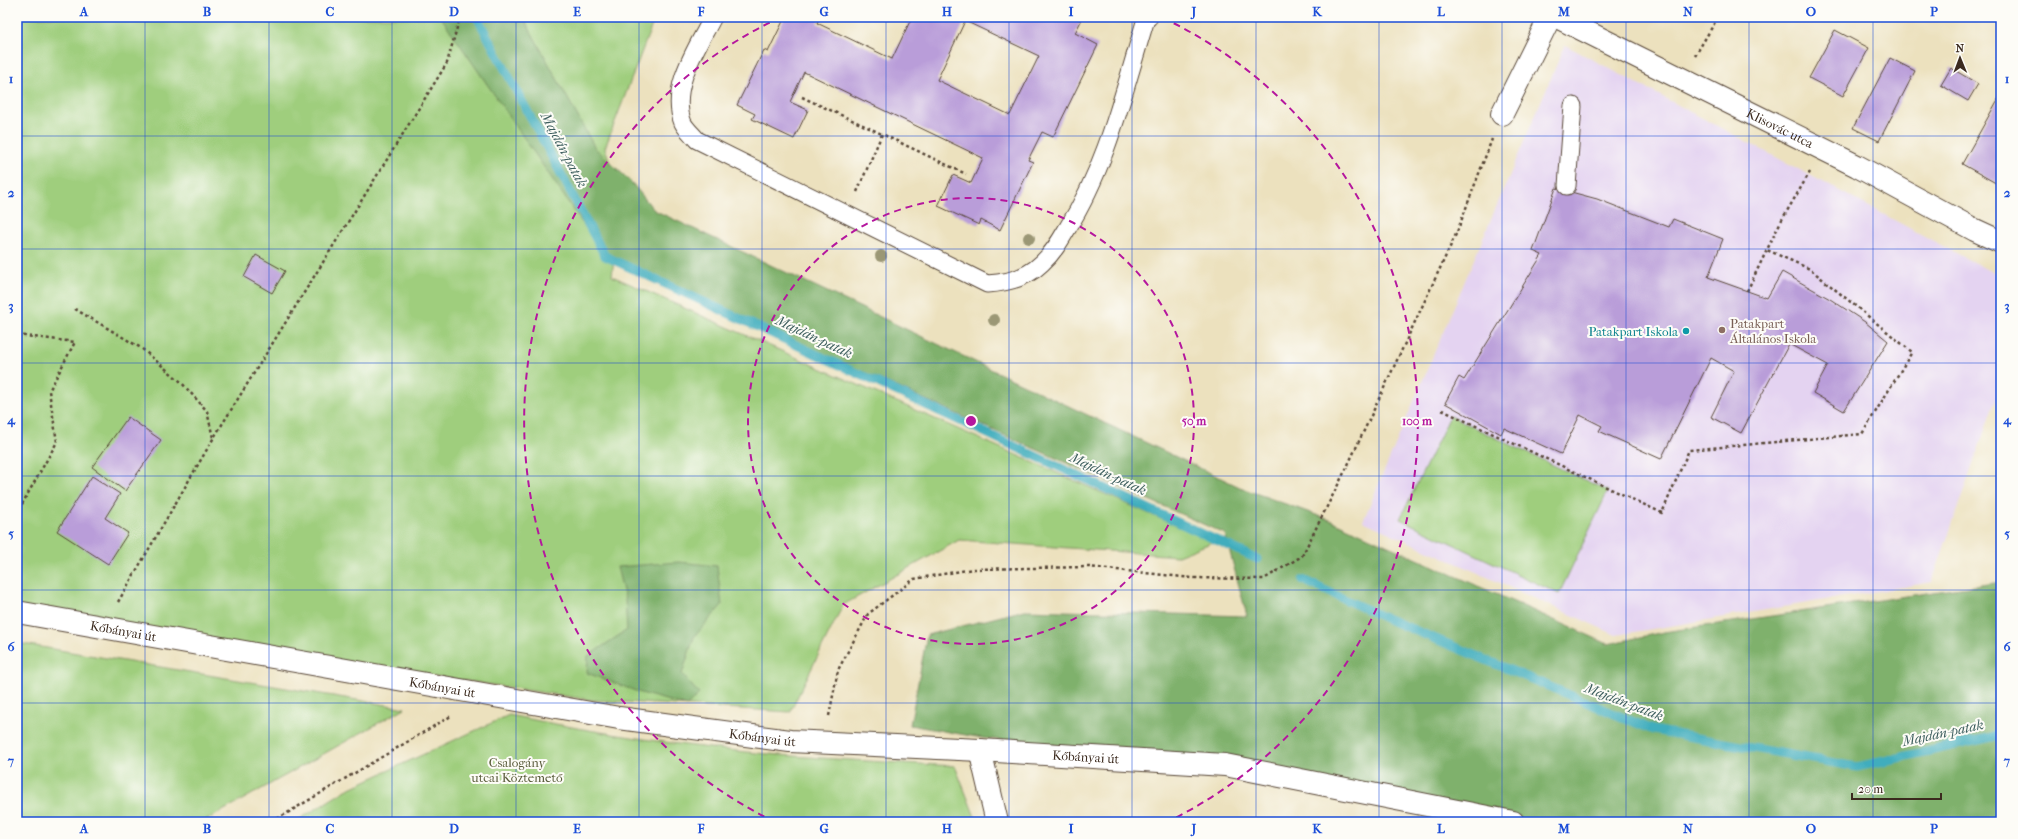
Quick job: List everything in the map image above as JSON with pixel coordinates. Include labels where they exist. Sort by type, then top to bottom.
[{"type":"street","points":[[1502,114],[1550,17]]},
{"type":"street","name":"Klisovác utca","points":[[1556,17],[1823,149],[2001,242]]},
{"type":"street","name":"Kőbányai út","points":[[17,612],[619,718],[790,741],[980,750],[1225,766],[1513,822]]},
{"type":"street","points":[[980,750],[997,822]]},
{"type":"lane","points":[[712,17],[681,86],[679,107],[684,125],[697,140],[712,149],[987,284],[1006,283],[1026,274],[1042,264],[1056,247],[1081,208],[1101,163],[1144,18]]},
{"type":"lane","points":[[1567,186],[1572,106]]},
{"type":"path","points":[[103,626],[175,506],[213,439],[447,63],[460,17]]},
{"type":"path","points":[[1684,80],[1696,54],[1718,17]]},
{"type":"path","points":[[802,97],[966,174]]},
{"type":"path","points":[[828,743],[830,706],[838,670],[868,614],[914,579],[973,568],[1082,568],[1192,578],[1264,579],[1302,556],[1348,467],[1457,232],[1502,114]]},
{"type":"path","points":[[847,215],[882,134]]},
{"type":"path","points":[[1747,291],[1780,223],[1823,149]]},
{"type":"path","points":[[1442,410],[1662,513],[1688,450],[1862,434],[1912,352],[1810,269],[1767,250]]},
{"type":"path","points":[[75,309],[141,348],[180,382],[207,411],[213,439]]},
{"type":"path","points":[[17,335],[76,342],[49,391],[57,442],[17,513]]},
{"type":"path","points":[[272,822],[488,694]]},
{"type":"shaded area","name":"Patakpart Általános Iskola","points":[[1565,45],[2001,277],[2001,384],[1932,582],[1616,635],[1363,521]]},
{"type":"green space","points":[[17,17],[655,17],[605,148],[621,195],[612,276],[1213,542],[1178,556],[959,540],[843,605],[790,712],[591,700],[17,612]]},
{"type":"green space","points":[[441,17],[523,17],[595,148],[632,183],[654,210],[1244,489],[1330,520],[1608,644],[1664,632],[2001,582],[2001,822],[1513,822],[1225,765],[982,738],[910,725],[927,635],[1025,610],[1247,616],[1225,534],[605,256]]},
{"type":"green space","points":[[1450,416],[1608,491],[1559,594],[1400,519]]},
{"type":"green space","points":[[679,562],[717,566],[722,605],[694,637],[682,674],[699,694],[687,706],[641,693],[587,673],[588,656],[627,630],[625,599],[617,567]]},
{"type":"green space","points":[[17,643],[405,708],[203,822],[17,822]]},
{"type":"green space","name":"Csalogány utcai Köztemető","points":[[509,715],[685,745],[756,753],[955,766],[977,822],[295,822],[346,790]]},
{"type":"building","points":[[785,17],[820,17],[817,23],[892,59],[912,17],[1074,17],[1081,21],[1075,33],[1098,45],[1053,137],[1042,132],[1028,160],[1033,162],[1000,230],[981,220],[979,225],[938,206],[953,175],[971,183],[983,158],[804,72],[790,102],[808,110],[794,139],[752,119],[755,114],[737,105],[764,50],[768,52]],"holes":[[[965,21],[1039,56],[1010,115],[937,80]]]},
{"type":"building","points":[[1835,30],[1869,48],[1843,96],[1809,78]]},
{"type":"building","points":[[1890,58],[1915,71],[1879,141],[1853,128]]},
{"type":"building","points":[[1951,68],[1978,84],[1968,101],[1941,85]]},
{"type":"building","points":[[2001,94],[2001,186],[1962,164]]},
{"type":"building","name":"Patakpart Iskola","points":[[1556,188],[1597,199],[1669,227],[1673,219],[1723,239],[1708,277],[1767,298],[1782,272],[1830,299],[1865,322],[1888,341],[1844,411],[1813,393],[1828,365],[1789,344],[1741,433],[1711,417],[1734,371],[1711,358],[1661,459],[1599,431],[1602,426],[1580,415],[1561,454],[1504,428],[1501,434],[1445,403],[1459,377],[1464,380],[1542,255],[1533,251]]},
{"type":"building","points":[[256,255],[285,271],[272,293],[244,277]]},
{"type":"building","points":[[128,417],[161,440],[125,491],[92,467]]},
{"type":"building","points":[[92,476],[120,494],[105,518],[128,533],[108,564],[57,531]]},
{"type":"waterway","name":"Majdán-patak","points":[[477,17],[605,256],[1257,559]]},
{"type":"waterway","name":"Majdán-patak","points":[[1303,580],[1383,617],[1653,730],[1857,767],[2001,735]]},
{"type":"place","name":"Patakpart Általános Iskola","points":[[1722,330]]},
{"type":"place","name":"Patakpart Iskola","points":[[1686,331]]}]
